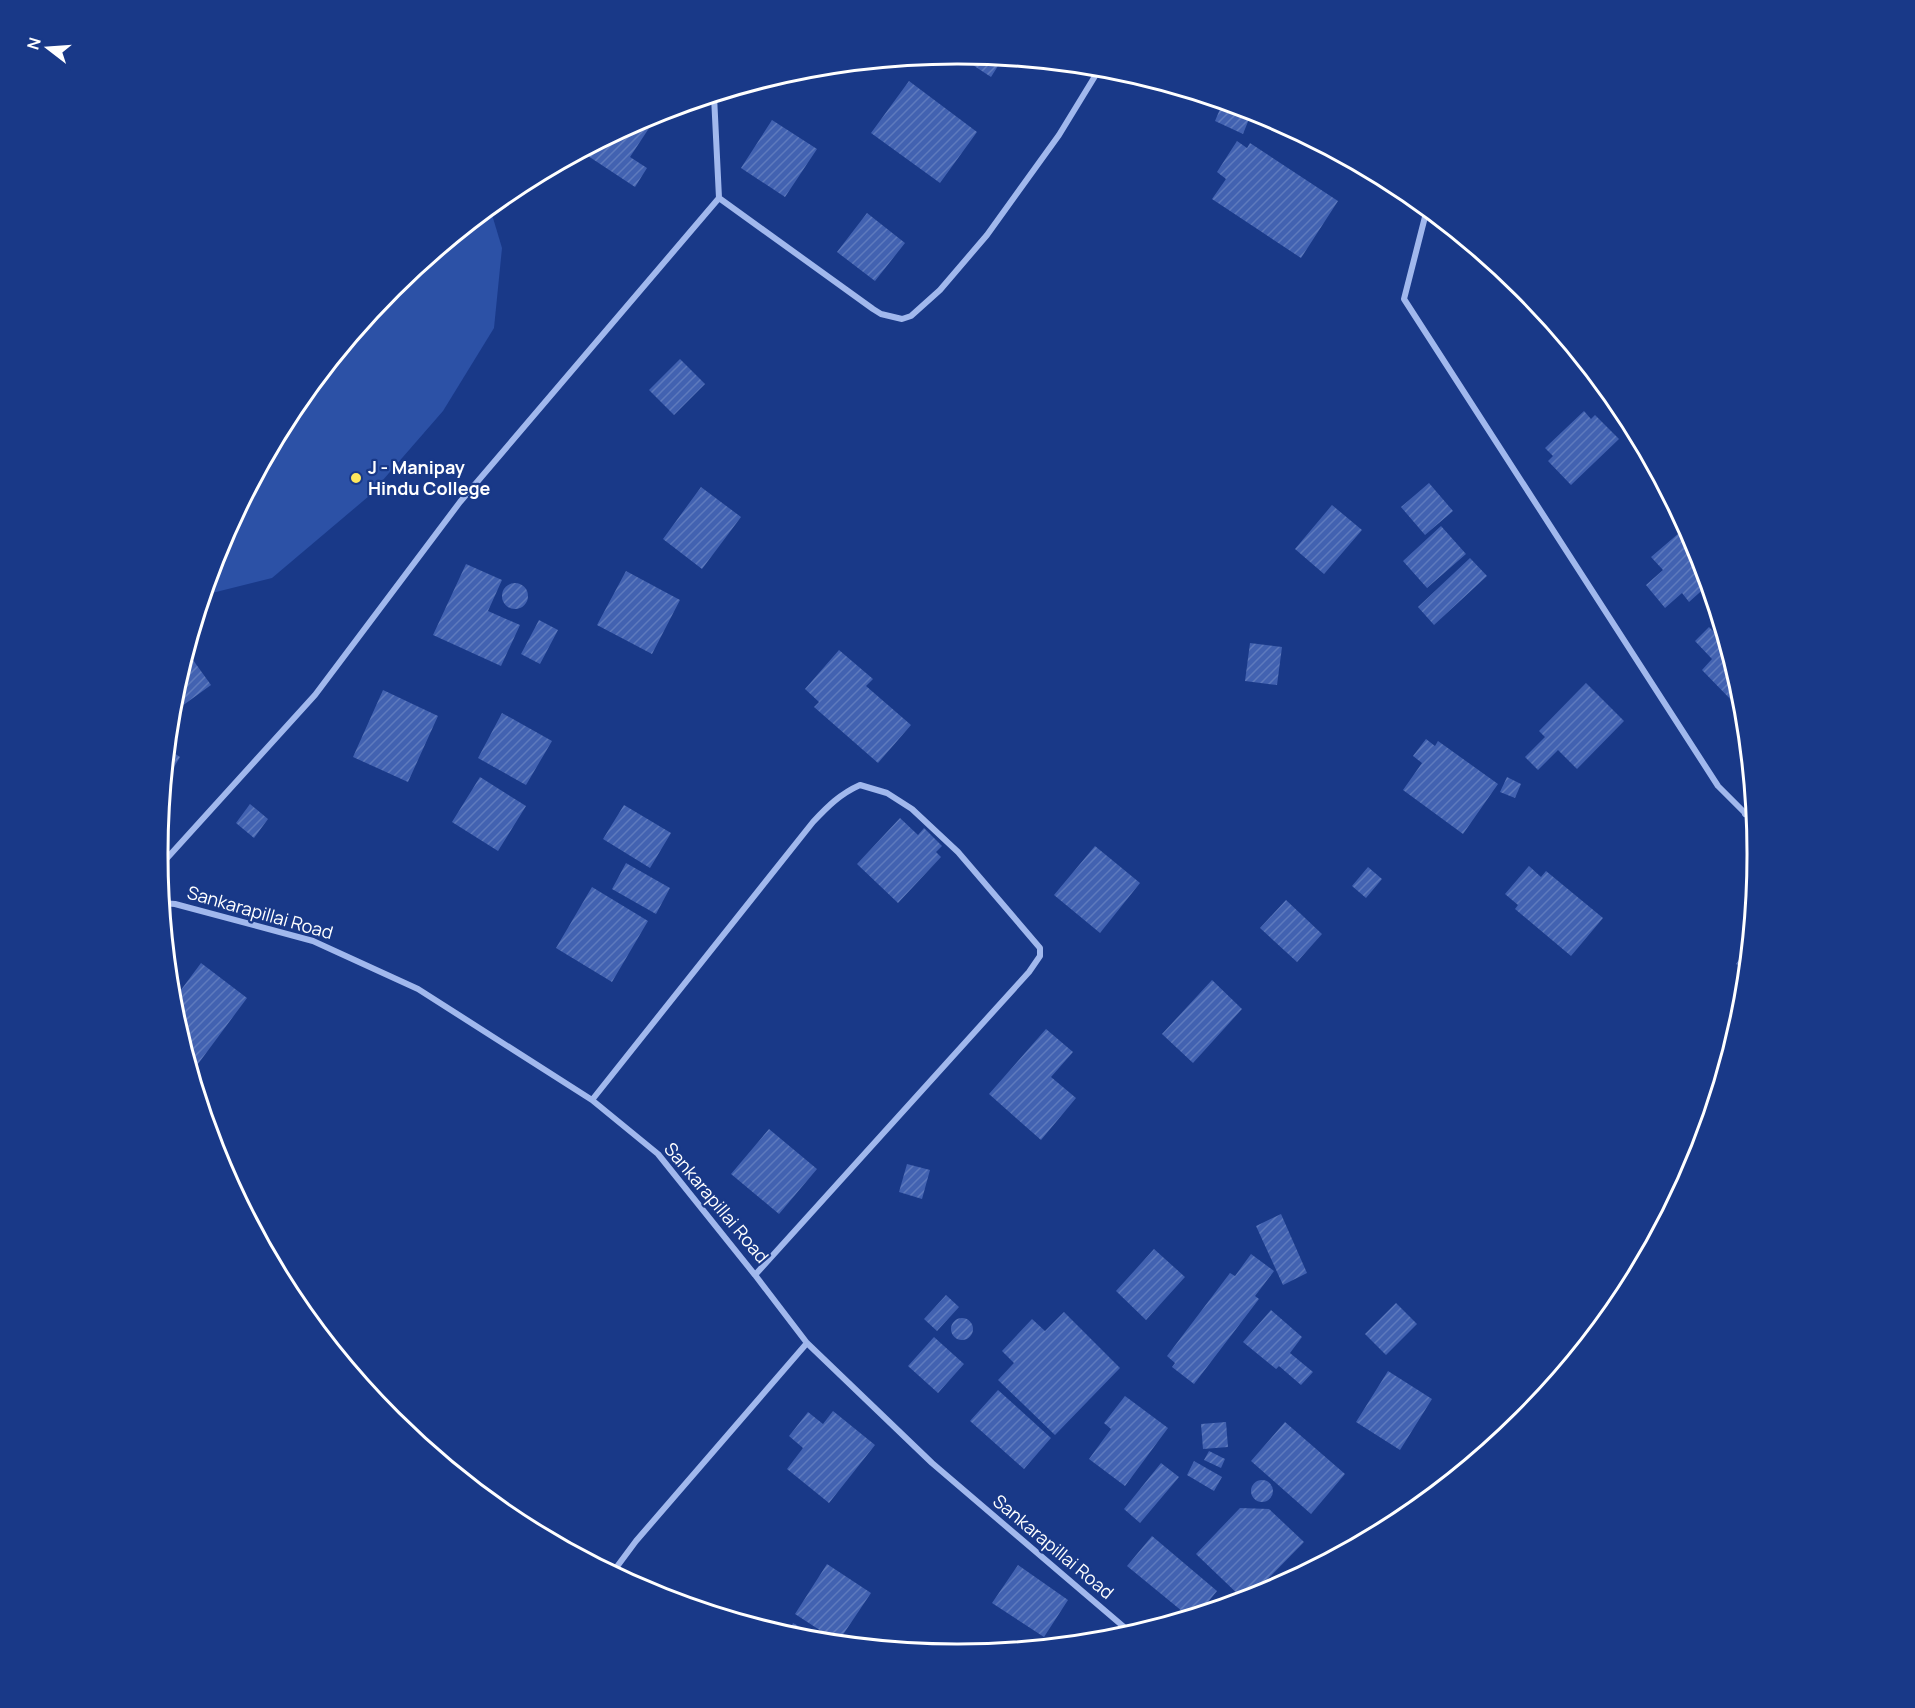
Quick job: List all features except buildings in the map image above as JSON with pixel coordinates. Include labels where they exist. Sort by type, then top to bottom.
[{"type":"street","points":[[719,198],[881,314],[902,319],[911,316],[940,290],[987,235],[1059,135],[1095,77]]},
{"type":"street","points":[[168,857],[315,695],[460,502],[719,198],[714,103]]},
{"type":"street","points":[[1425,218],[1404,299],[1718,786],[1745,814]]},
{"type":"street","points":[[592,1100],[813,822],[830,803],[845,792],[860,785],[887,794],[912,809],[958,852],[1040,948],[1040,956],[1029,972],[755,1275]]},
{"type":"street","name":"Sankarapillai Road","points":[[170,904],[313,940],[418,989],[592,1100],[658,1154],[807,1343],[932,1463],[1122,1626]]},
{"type":"street","points":[[617,1566],[636,1541],[807,1343]]},
{"type":"shaded area","points":[[493,217],[502,248],[494,328],[443,411],[369,496],[272,578],[213,593],[249,505],[301,415],[331,373],[399,296],[437,260]]},
{"type":"place","name":"J - Manipay Hindu College","points":[[356,478]]}]
